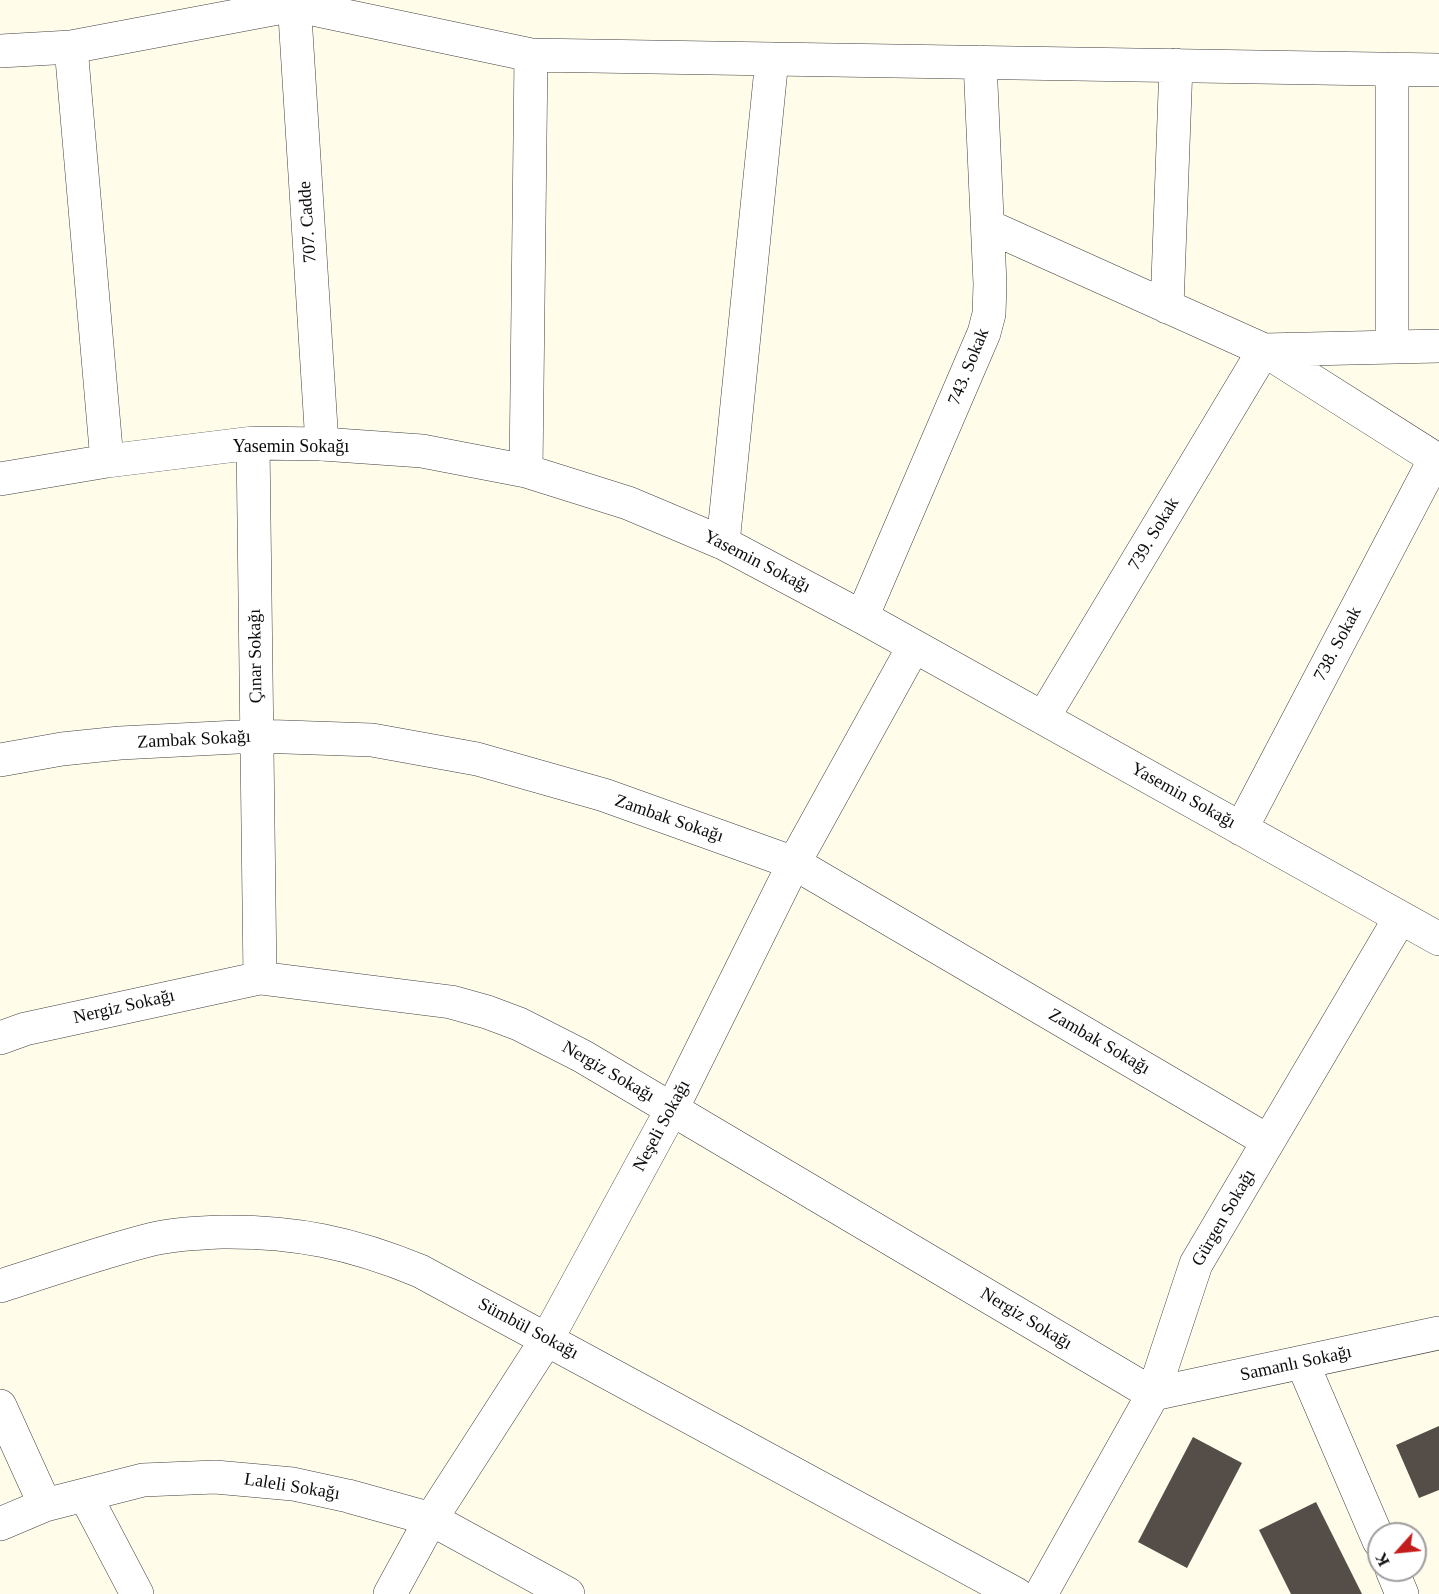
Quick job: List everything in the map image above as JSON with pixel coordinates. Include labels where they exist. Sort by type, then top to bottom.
[{"type":"street","points":[[0,51],[71,47],[294,2],[531,55],[1439,70]]},
{"type":"street","name":"707. Cadde","points":[[294,2],[322,444]]},
{"type":"street","points":[[71,47],[107,461]]},
{"type":"street","points":[[526,471],[531,55]]},
{"type":"street","points":[[723,543],[772,59]]},
{"type":"street","name":"743. Sokak","points":[[862,617],[984,333],[989,314],[980,62]]},
{"type":"street","points":[[1167,307],[1176,65]]},
{"type":"street","points":[[1392,69],[1392,347]]},
{"type":"street","points":[[987,226],[1264,350],[1437,460]]},
{"type":"street","points":[[1264,350],[1439,346]]},
{"type":"street","name":"739. Sokak","points":[[1043,718],[1264,350]]},
{"type":"street","name":"Yasemin Sokağı","points":[[0,479],[107,461],[253,443],[322,444],[422,452],[526,471],[628,503],[723,543],[862,617],[1439,939]]},
{"type":"street","name":"Çınar Sokağı","points":[[253,443],[260,978]]},
{"type":"street","name":"738. Sokak","points":[[1241,829],[1437,460]]},
{"type":"street","name":"Neşeli Sokağı","points":[[390,1594],[431,1518],[547,1339],[672,1109],[794,862],[914,646]]},
{"type":"street","name":"Zambak Sokağı","points":[[0,760],[62,749],[120,743],[257,736],[372,740],[477,759],[603,795],[794,862],[1268,1141]]},
{"type":"street","name":"Gürgen Sokağı","points":[[1041,1594],[1152,1394],[1196,1264],[1400,918]]},
{"type":"street","name":"Nergiz Sokağı","points":[[0,1038],[36,1026],[260,978],[451,1002],[487,1012],[519,1024],[582,1056],[1152,1394]]},
{"type":"street","name":"Sümbül Sokağı","points":[[0,1286],[153,1239],[194,1233],[243,1232],[300,1236],[343,1244],[387,1257],[420,1271],[547,1339],[1016,1594]]},
{"type":"street","name":"Samanlı Sokağı","points":[[1152,1394],[1439,1333]]},
{"type":"street","points":[[1302,1362],[1371,1522]]},
{"type":"street","points":[[0,1406],[45,1505]]},
{"type":"street","name":"Laleli Sokağı","points":[[0,1524],[45,1505],[143,1480],[214,1477],[293,1484],[431,1518],[568,1594]]},
{"type":"street","points":[[85,1495],[136,1594]]},
{"type":"building","points":[[1439,1426],[1439,1490],[1419,1498],[1396,1445]]},
{"type":"building","points":[[1193,1437],[1242,1463],[1187,1568],[1138,1542]]},
{"type":"building","points":[[1316,1502],[1362,1594],[1291,1594],[1259,1530]]}]
